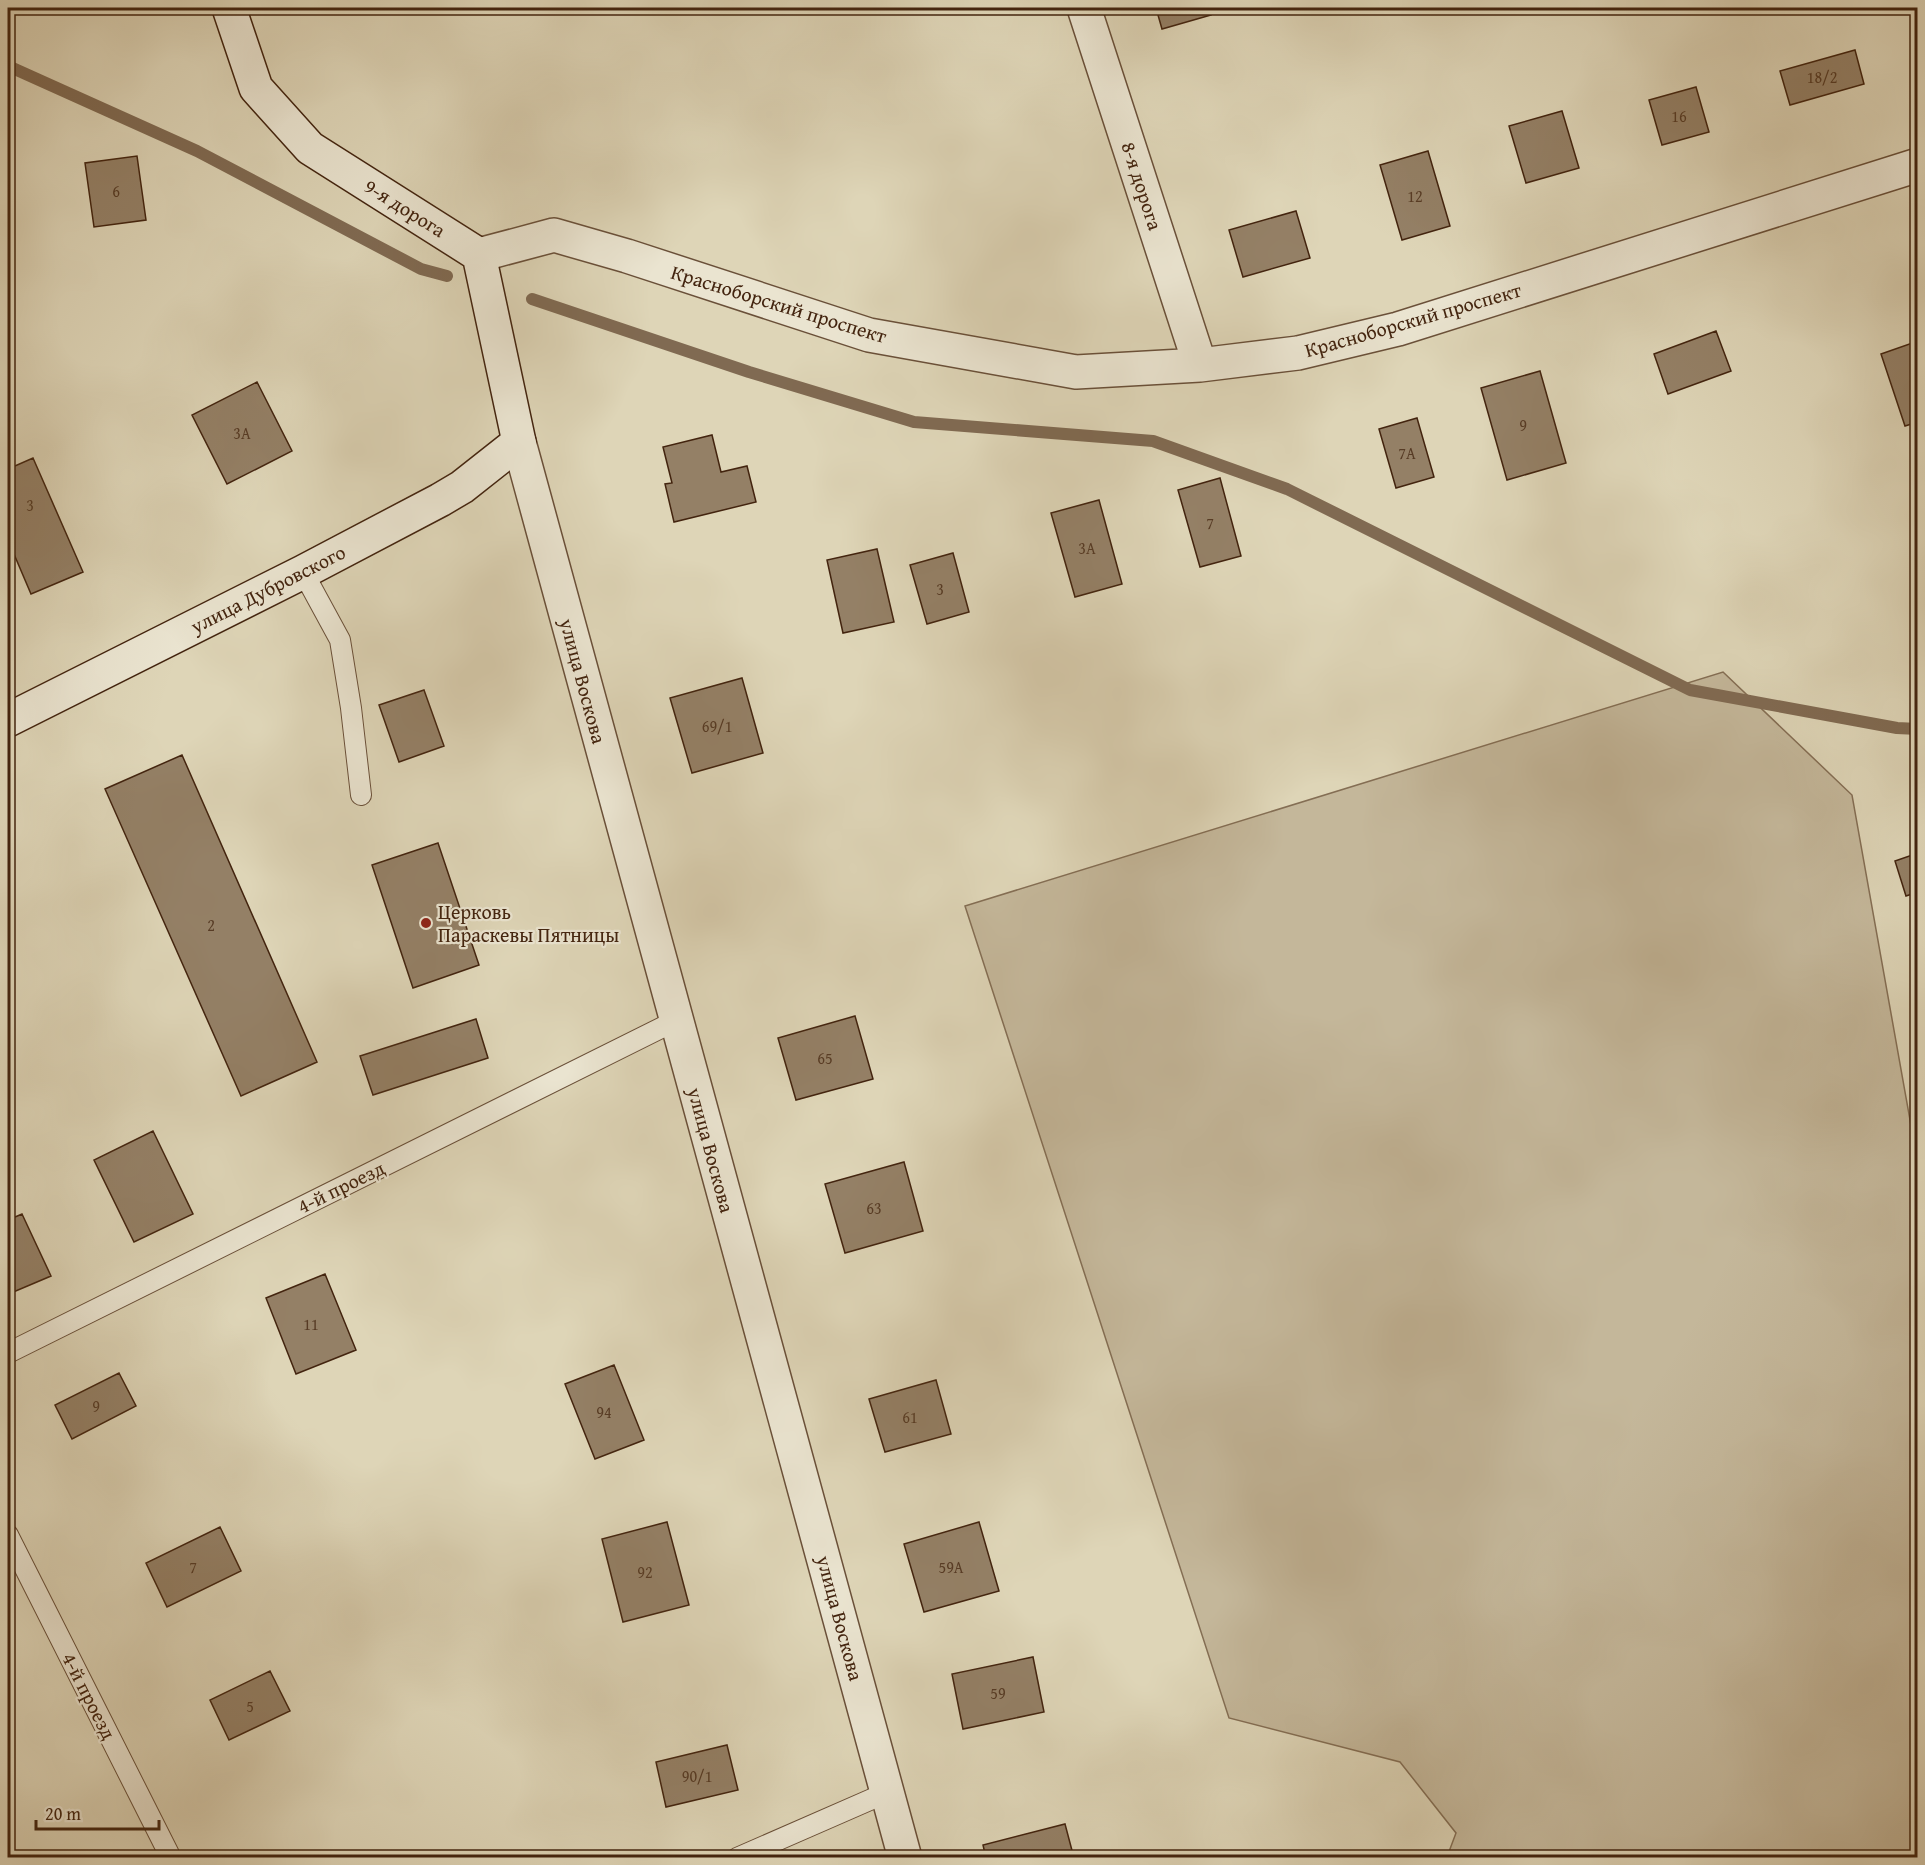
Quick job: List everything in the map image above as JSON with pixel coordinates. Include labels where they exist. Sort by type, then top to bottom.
[{"type":"street","name":"9-я дорога","points":[[229,8],[256,88],[310,148],[479,255]]},
{"type":"street","name":"8-я дорога","points":[[1084,8],[1200,364]]},
{"type":"street","name":"Красноборский проспект","points":[[479,255],[554,235],[869,335],[1076,372],[1200,364],[1298,353],[1398,329],[1917,165]]},
{"type":"street","points":[[479,255],[519,442]]},
{"type":"street","name":"улица Дубровского","points":[[8,720],[303,572],[447,496],[462,487],[519,442]]},
{"type":"street","name":"улица Воскова","points":[[519,442],[675,1021],[905,1857]]},
{"type":"lane","points":[[303,572],[340,640],[361,795]]},
{"type":"lane","name":"4-й проезд","points":[[8,1353],[675,1021]]},
{"type":"lane","name":"4-й проезд","points":[[8,1535],[171,1857]]},
{"type":"lane","points":[[737,1857],[888,1792]]},
{"type":"shaded area","points":[[1723,672],[1852,795],[1917,1159],[1917,1857],[1447,1857],[1456,1833],[1400,1762],[1229,1718],[965,906]]},
{"type":"building","points":[[1156,8],[1209,8],[1211,15],[1162,29]]},
{"type":"building","points":[[1855,50],[1864,84],[1790,105],[1780,71]]},
{"type":"building","points":[[1696,87],[1709,132],[1662,145],[1649,100]]},
{"type":"building","points":[[1562,111],[1579,168],[1526,183],[1509,126]]},
{"type":"building","points":[[1428,151],[1450,226],[1402,240],[1380,165]]},
{"type":"building","points":[[137,156],[146,220],[94,227],[85,163]]},
{"type":"building","points":[[1296,211],[1310,258],[1243,277],[1229,230]]},
{"type":"building","points":[[1716,331],[1731,371],[1668,394],[1654,354]]},
{"type":"building","points":[[1918,341],[1918,422],[1905,426],[1881,354]]},
{"type":"building","points":[[1540,371],[1566,463],[1507,480],[1481,388]]},
{"type":"building","points":[[257,382],[292,451],[227,484],[192,415]]},
{"type":"building","points":[[1417,418],[1434,477],[1396,488],[1379,429]]},
{"type":"building","points":[[712,435],[721,472],[747,466],[756,502],[674,522],[665,484],[672,483],[663,447]]},
{"type":"building","points":[[33,458],[83,572],[31,594],[8,540],[8,469]]},
{"type":"building","points":[[1220,478],[1241,556],[1200,567],[1178,490]]},
{"type":"building","points":[[1099,500],[1122,584],[1075,597],[1051,513]]},
{"type":"building","points":[[877,549],[894,622],[843,633],[827,560]]},
{"type":"building","points":[[953,553],[969,612],[927,624],[910,565]]},
{"type":"building","points":[[742,678],[763,753],[692,773],[670,698]]},
{"type":"building","points":[[424,690],[444,746],[399,762],[379,705]]},
{"type":"building","points":[[182,755],[317,1062],[241,1096],[105,789]]},
{"type":"building","points":[[438,843],[479,965],[413,988],[372,865]]},
{"type":"building","points":[[1918,853],[1918,892],[1906,896],[1895,861]]},
{"type":"building","points":[[855,1016],[873,1079],[796,1100],[778,1038]]},
{"type":"building","points":[[476,1019],[488,1058],[373,1095],[360,1056]]},
{"type":"building","points":[[153,1131],[193,1214],[134,1242],[94,1160]]},
{"type":"building","points":[[904,1162],[923,1231],[845,1253],[825,1184]]},
{"type":"building","points":[[22,1214],[51,1276],[11,1293],[8,1286],[8,1220]]},
{"type":"building","points":[[325,1274],[356,1350],[296,1374],[266,1298]]},
{"type":"building","points":[[614,1365],[644,1440],[595,1459],[565,1384]]},
{"type":"building","points":[[119,1373],[136,1406],[72,1439],[55,1405]]},
{"type":"building","points":[[936,1380],[951,1434],[885,1452],[869,1399]]},
{"type":"building","points":[[667,1522],[689,1605],[623,1622],[602,1539]]},
{"type":"building","points":[[979,1522],[999,1591],[924,1612],[904,1544]]},
{"type":"building","points":[[220,1527],[241,1571],[167,1607],[146,1563]]},
{"type":"building","points":[[1033,1657],[1044,1712],[963,1729],[952,1674]]},
{"type":"building","points":[[270,1671],[290,1711],[229,1740],[210,1700]]},
{"type":"building","points":[[727,1745],[738,1790],[666,1807],[656,1762]]},
{"type":"building","points":[[1065,1824],[1074,1858],[986,1858],[983,1845]]},
{"type":"waterway","points":[[8,66],[197,151],[421,269],[447,276]]},
{"type":"waterway","points":[[532,299],[749,372],[914,422],[1153,441],[1287,489],[1690,690],[1897,728],[1918,729]]},
{"type":"place","name":"Церковь Параскевы Пятницы","points":[[426,923]]}]
